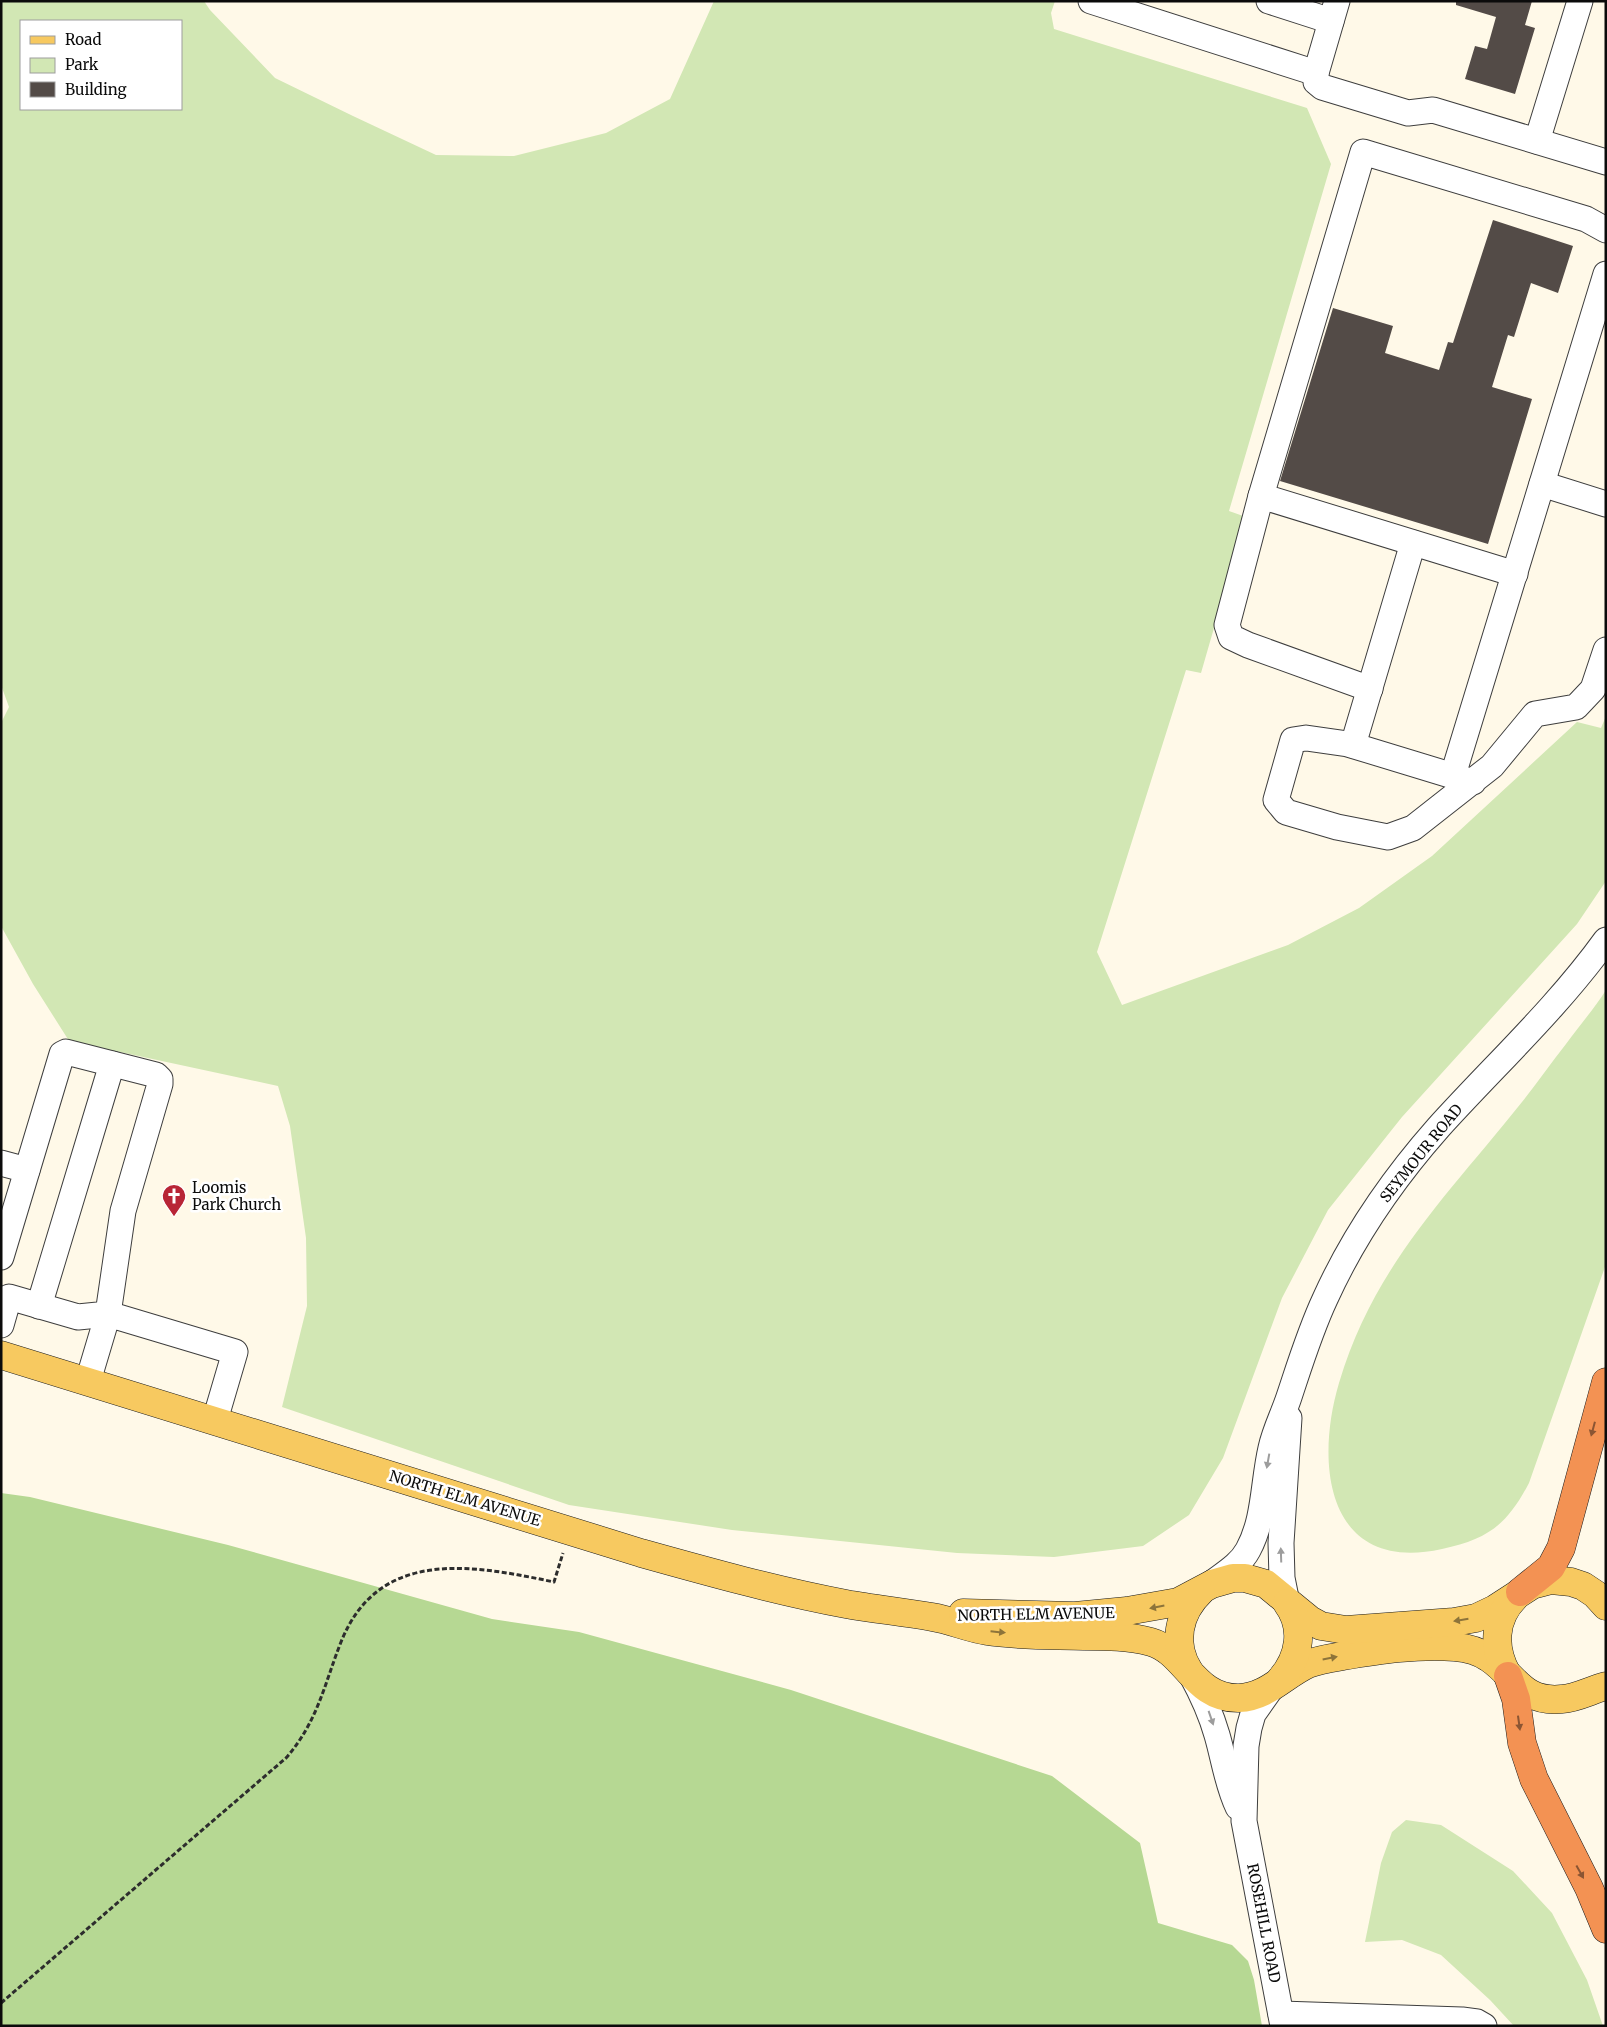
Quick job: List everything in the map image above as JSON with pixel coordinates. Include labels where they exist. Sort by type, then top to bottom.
[{"type":"highway","points":[[1520,1592],[1548,1570],[1561,1548],[1606,1382]]},
{"type":"highway","points":[[1508,1676],[1516,1699],[1522,1743],[1534,1779],[1589,1888],[1606,1929]]},
{"type":"main road","name":"NORTH ELM AVENUE","points":[[1,1355],[641,1553],[779,1590],[845,1604],[934,1617],[993,1632],[1140,1639],[1163,1647],[1208,1689],[1229,1697],[1251,1696],[1272,1687],[1296,1670],[1317,1661],[1382,1650],[1429,1647],[1456,1647],[1472,1650],[1489,1658],[1523,1690],[1541,1698],[1561,1700],[1593,1690]]},
{"type":"main road","name":"NORTH ELM AVENUE","points":[[934,1617],[978,1612],[1056,1616],[1106,1614],[1165,1605],[1184,1600],[1222,1580],[1245,1578],[1266,1584],[1276,1590],[1301,1615],[1321,1626],[1346,1630],[1367,1630],[1454,1622],[1476,1618],[1494,1610],[1532,1585],[1545,1581],[1564,1581],[1577,1584],[1589,1590],[1606,1606]]},
{"type":"main road","name":"ROSEHILL ROAD","points":[[1191,1674],[1181,1654],[1179,1630],[1187,1607],[1202,1590]]},
{"type":"main road","points":[[1508,1676],[1498,1651],[1497,1631],[1507,1606],[1520,1592]]},
{"type":"main road","name":"SEYMOUR ROAD","points":[[1272,1687],[1288,1672],[1297,1651],[1298,1628],[1287,1603]]},
{"type":"main road","points":[[1593,1690],[1592,1688],[1606,1673]]},
{"type":"street","points":[[1091,1],[1316,73]]},
{"type":"street","points":[[1269,1],[1334,11],[1316,73],[1316,82],[1322,87],[1408,113],[1433,110],[1606,162]]},
{"type":"street","points":[[1537,141],[1580,1]]},
{"type":"street","points":[[1370,689],[1248,645],[1231,636],[1227,626],[1261,496],[1363,152],[1586,219],[1606,230]]},
{"type":"street","points":[[1463,778],[1515,574],[1606,274]]},
{"type":"street","points":[[1542,484],[1606,504]]},
{"type":"street","points":[[1261,496],[1515,574]]},
{"type":"street","points":[[1353,746],[1413,543]]},
{"type":"street","points":[[1463,778],[1353,746],[1306,738],[1293,740],[1276,800],[1286,812],[1338,827],[1388,837],[1413,828],[1463,778],[1492,766],[1535,714],[1576,707],[1593,690],[1606,650]]},
{"type":"street","name":"SEYMOUR ROAD","points":[[1202,1590],[1240,1562],[1251,1546],[1259,1522],[1273,1441],[1306,1344],[1329,1290],[1356,1240],[1392,1184],[1438,1129],[1576,978],[1606,940]]},
{"type":"street","points":[[1,1256],[62,1054],[66,1052],[156,1075],[160,1079],[160,1084],[123,1211],[108,1314],[88,1381]]},
{"type":"street","points":[[39,1306],[112,1064]]},
{"type":"street","points":[[1,1162],[27,1170]]},
{"type":"street","points":[[1,1325],[5,1295],[78,1317],[108,1314],[235,1352],[215,1420]]},
{"type":"street","name":"SEYMOUR ROAD","points":[[1287,1603],[1282,1578],[1281,1543],[1290,1433],[1288,1398]]},
{"type":"street","name":"ROSEHILL ROAD","points":[[1191,1674],[1201,1691],[1212,1718],[1231,1790],[1244,1821],[1282,2020]]},
{"type":"street","name":"ROSEHILL ROAD","points":[[1244,1821],[1246,1746],[1249,1728],[1254,1714],[1272,1687]]},
{"type":"street","points":[[1282,2020],[1462,2020],[1476,2022],[1484,2026]]},
{"type":"path","points":[[1,2003],[286,1758],[297,1745],[321,1701],[348,1626],[371,1597],[402,1577],[439,1568],[475,1568],[554,1582],[570,1530]]},
{"type":"green space","points":[[1,1],[204,1],[210,10],[275,78],[436,155],[514,156],[606,133],[670,99],[714,1],[1055,1],[1051,13],[1054,29],[1307,108],[1331,164],[1229,511],[1246,517],[1201,673],[1186,670],[1097,952],[1122,1005],[1288,945],[1359,908],[1432,856],[1577,722],[1601,728],[1606,716],[1606,881],[1577,924],[1402,1117],[1328,1210],[1282,1298],[1223,1458],[1189,1515],[1143,1546],[1054,1557],[957,1553],[732,1530],[569,1505],[282,1407],[307,1306],[306,1238],[290,1126],[278,1086],[120,1052],[71,1044],[33,984],[1,926],[1,723],[9,707],[1,685]]},
{"type":"green space","points":[[1606,990],[1606,1264],[1529,1483],[1513,1510],[1504,1520],[1484,1535],[1472,1540],[1442,1549],[1404,1552],[1374,1545],[1353,1530],[1338,1507],[1331,1479],[1329,1448],[1332,1415],[1339,1383],[1354,1341],[1372,1302],[1416,1233],[1522,1102]]},
{"type":"green space","points":[[1,1493],[30,1497],[228,1545],[492,1619],[579,1632],[791,1690],[1052,1776],[1140,1843],[1158,1923],[1232,1945],[1248,1961],[1254,1980],[1262,2026],[1,2026]]},
{"type":"green space","points":[[1406,1820],[1441,1825],[1513,1871],[1552,1913],[1587,1980],[1603,2026],[1514,2026],[1490,2000],[1441,1955],[1402,1940],[1365,1942],[1381,1863],[1392,1832]]},
{"type":"building","points":[[1456,1],[1532,1],[1525,25],[1535,28],[1515,94],[1465,79],[1475,46],[1487,49],[1496,17],[1456,5]]},
{"type":"building","points":[[1493,220],[1573,246],[1558,293],[1531,283],[1514,337],[1508,335],[1492,387],[1532,399],[1488,544],[1280,481],[1333,308],[1393,326],[1385,353],[1439,370],[1448,342],[1453,343]]},
{"type":"place","name":"Loomis Park Church","points":[[174,1217]]}]
